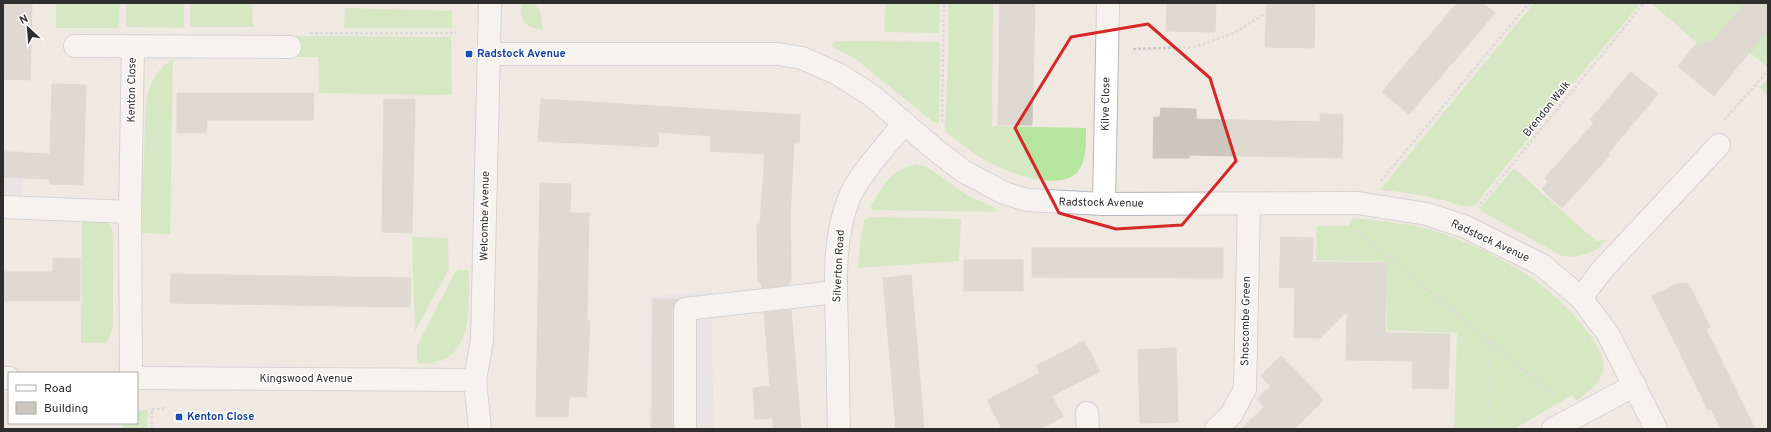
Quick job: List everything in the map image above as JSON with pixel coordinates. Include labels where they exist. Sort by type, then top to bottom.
[{"type":"street","name":"Welcombe Avenue","points":[[480,429],[475,380],[482,340],[490,3]]},
{"type":"street","name":"Kilve Close","points":[[1104,204],[1108,3]]},
{"type":"street","name":"Kenton Close","points":[[75,46],[290,47]]},
{"type":"street","name":"Kenton Close","points":[[131,372],[130,212],[132,47]]},
{"type":"street","name":"Radstock Avenue","points":[[489,54],[778,54],[802,58],[838,74],[871,95],[963,171],[1004,193],[1027,200],[1104,204],[1358,203],[1427,214],[1466,227],[1542,265],[1581,298],[1608,334],[1656,429]]},
{"type":"street","name":"Silverton Road","points":[[839,429],[836,292],[841,222],[851,195],[858,183],[904,123]]},
{"type":"street","points":[[1581,298],[1602,270],[1719,145]]},
{"type":"street","name":"Shoscombe Green","points":[[1216,429],[1231,415],[1245,389],[1249,204]]},
{"type":"street","points":[[3,207],[130,212]]},
{"type":"street","points":[[685,429],[685,309],[836,292]]},
{"type":"street","name":"Kingswood Avenue","points":[[138,378],[475,380]]},
{"type":"street","points":[[1552,429],[1634,385]]},
{"type":"path","points":[[937,151],[942,126],[944,3]]},
{"type":"path","points":[[1529,3],[1375,188],[1358,203],[1348,223],[1578,416]]},
{"type":"path","name":"Brendon Walk","points":[[1466,227],[1477,207],[1644,3]]},
{"type":"path","points":[[1107,50],[1195,47],[1234,33],[1266,13]]},
{"type":"path","points":[[290,47],[290,33],[456,33]]},
{"type":"path","points":[[1719,145],[1720,125],[1768,71]]},
{"type":"path","points":[[1488,340],[1488,429]]},
{"type":"highlighted area","points":[[1148,24],[1210,78],[1236,161],[1182,225],[1116,229],[1059,213],[1015,128],[1071,37]]},
{"type":"shaded area","points":[[3,150],[24,150],[21,216],[3,215]]},
{"type":"shaded area","points":[[711,292],[714,429],[649,429],[650,296]]},
{"type":"green space","points":[[56,3],[120,3],[118,28],[56,28]]},
{"type":"green space","points":[[126,3],[184,3],[184,28],[126,27]]},
{"type":"green space","points":[[190,3],[252,3],[253,27],[190,27]]},
{"type":"green space","points":[[521,3],[533,3],[540,10],[543,30],[531,27],[524,22]]},
{"type":"green space","points":[[886,3],[940,3],[939,33],[884,32]]},
{"type":"green space","points":[[948,3],[993,3],[992,126],[1086,128],[1086,149],[1082,165],[1071,177],[1047,181],[1019,175],[1005,170],[980,157],[945,131],[948,58]]},
{"type":"green space","points":[[1534,3],[1641,3],[1556,104],[1475,205],[1466,206],[1424,196],[1380,190]]},
{"type":"green space","points":[[1651,3],[1745,3],[1711,43],[1707,41],[1702,47]]},
{"type":"green space","points":[[345,8],[452,11],[452,28],[344,28]]},
{"type":"green space","points":[[1768,29],[1768,67],[1749,52]]},
{"type":"green space","points":[[293,36],[451,37],[452,95],[319,93],[318,57],[293,57]]},
{"type":"green space","points":[[836,41],[938,42],[940,44],[939,122],[937,123],[932,121],[856,59],[833,47],[832,44]]},
{"type":"green space","points":[[173,59],[170,234],[141,233],[146,101],[152,82],[158,72]]},
{"type":"green space","points":[[1768,79],[1768,96],[1760,87]]},
{"type":"green space","points":[[917,164],[927,167],[968,196],[996,208],[995,212],[872,210],[871,205],[889,178],[900,170]]},
{"type":"green space","points":[[1514,168],[1596,241],[1607,238],[1599,248],[1592,252],[1574,257],[1562,256],[1481,211],[1480,208]]},
{"type":"green space","points":[[82,217],[103,219],[111,227],[113,235],[113,325],[106,343],[81,343]]},
{"type":"green space","points":[[870,217],[961,219],[959,261],[858,268],[864,220]]},
{"type":"green space","points":[[1352,218],[1388,222],[1435,231],[1469,243],[1490,253],[1531,277],[1564,305],[1588,332],[1597,345],[1602,358],[1603,369],[1600,379],[1577,401],[1572,395],[1514,429],[1454,429],[1457,333],[1387,330],[1387,262],[1316,260],[1317,226],[1350,226]]},
{"type":"green space","points":[[412,237],[448,238],[449,269],[415,331]]},
{"type":"green space","points":[[458,270],[469,270],[468,318],[465,333],[459,346],[450,356],[436,362],[417,363],[417,346],[454,274]]},
{"type":"green space","points":[[148,410],[147,429],[123,429],[124,424],[138,424],[138,411]]},
{"type":"building","points":[[3,3],[32,3],[30,80],[3,79]]},
{"type":"building","points":[[1000,3],[1035,3],[1032,125],[998,125]]},
{"type":"building","points":[[1167,3],[1216,3],[1215,32],[1166,31]]},
{"type":"building","points":[[1267,3],[1315,3],[1314,48],[1265,47]]},
{"type":"building","points":[[1457,3],[1483,3],[1495,13],[1409,114],[1382,92]]},
{"type":"building","points":[[1745,3],[1768,3],[1768,29],[1714,96],[1678,66],[1697,43],[1702,47],[1707,41],[1711,43]]},
{"type":"building","points":[[1631,72],[1658,94],[1608,153],[1610,155],[1562,208],[1542,189],[1548,182],[1545,178],[1594,123],[1590,120]]},
{"type":"building","points":[[52,84],[86,85],[83,185],[50,184],[50,179],[3,177],[3,152],[50,154]]},
{"type":"building","points":[[177,93],[314,93],[313,120],[207,120],[206,133],[177,133]]},
{"type":"building","points":[[384,99],[415,99],[412,233],[382,232]]},
{"type":"building","points":[[541,99],[800,115],[799,143],[794,143],[790,215],[791,282],[788,282],[789,285],[762,288],[761,282],[758,282],[757,224],[760,224],[765,154],[710,151],[711,136],[659,132],[658,147],[538,141]]},
{"type":"building","points":[[1161,108],[1196,109],[1196,119],[1320,122],[1320,114],[1343,115],[1342,158],[1189,155],[1189,158],[1153,158],[1154,117],[1160,117]]},
{"type":"building","points":[[540,183],[571,184],[570,213],[589,213],[587,321],[590,321],[586,397],[569,397],[568,417],[536,417]]},
{"type":"building","points":[[1281,237],[1313,238],[1312,262],[1387,263],[1385,333],[1450,334],[1448,389],[1412,388],[1413,361],[1346,360],[1347,311],[1320,338],[1294,337],[1295,288],[1279,287]]},
{"type":"building","points":[[1032,248],[1223,248],[1223,278],[1032,277]]},
{"type":"building","points":[[53,258],[80,259],[80,301],[3,301],[3,272],[53,272]]},
{"type":"building","points":[[964,260],[1023,260],[1023,291],[964,291]]},
{"type":"building","points":[[171,274],[411,278],[410,307],[170,303]]},
{"type":"building","points":[[911,275],[924,429],[896,429],[883,278]]},
{"type":"building","points":[[1679,283],[1688,283],[1710,327],[1706,329],[1755,429],[1721,429],[1711,409],[1708,410],[1652,296]]},
{"type":"building","points":[[653,299],[677,299],[672,309],[672,429],[652,429]]},
{"type":"building","points":[[791,310],[801,429],[773,429],[773,418],[755,419],[753,388],[770,386],[764,313]]},
{"type":"building","points":[[1084,341],[1100,371],[1052,396],[1063,417],[1040,429],[1002,429],[987,400],[1040,373],[1036,366]]},
{"type":"building","points":[[1176,348],[1178,422],[1140,423],[1138,350]]},
{"type":"building","points":[[1281,356],[1324,400],[1294,429],[1241,429],[1264,407],[1257,399],[1271,386],[1261,376]]},
{"type":"place","name":"Radstock Avenue","points":[[469,54]]},
{"type":"place","name":"Kenton Close","points":[[179,417]]}]
